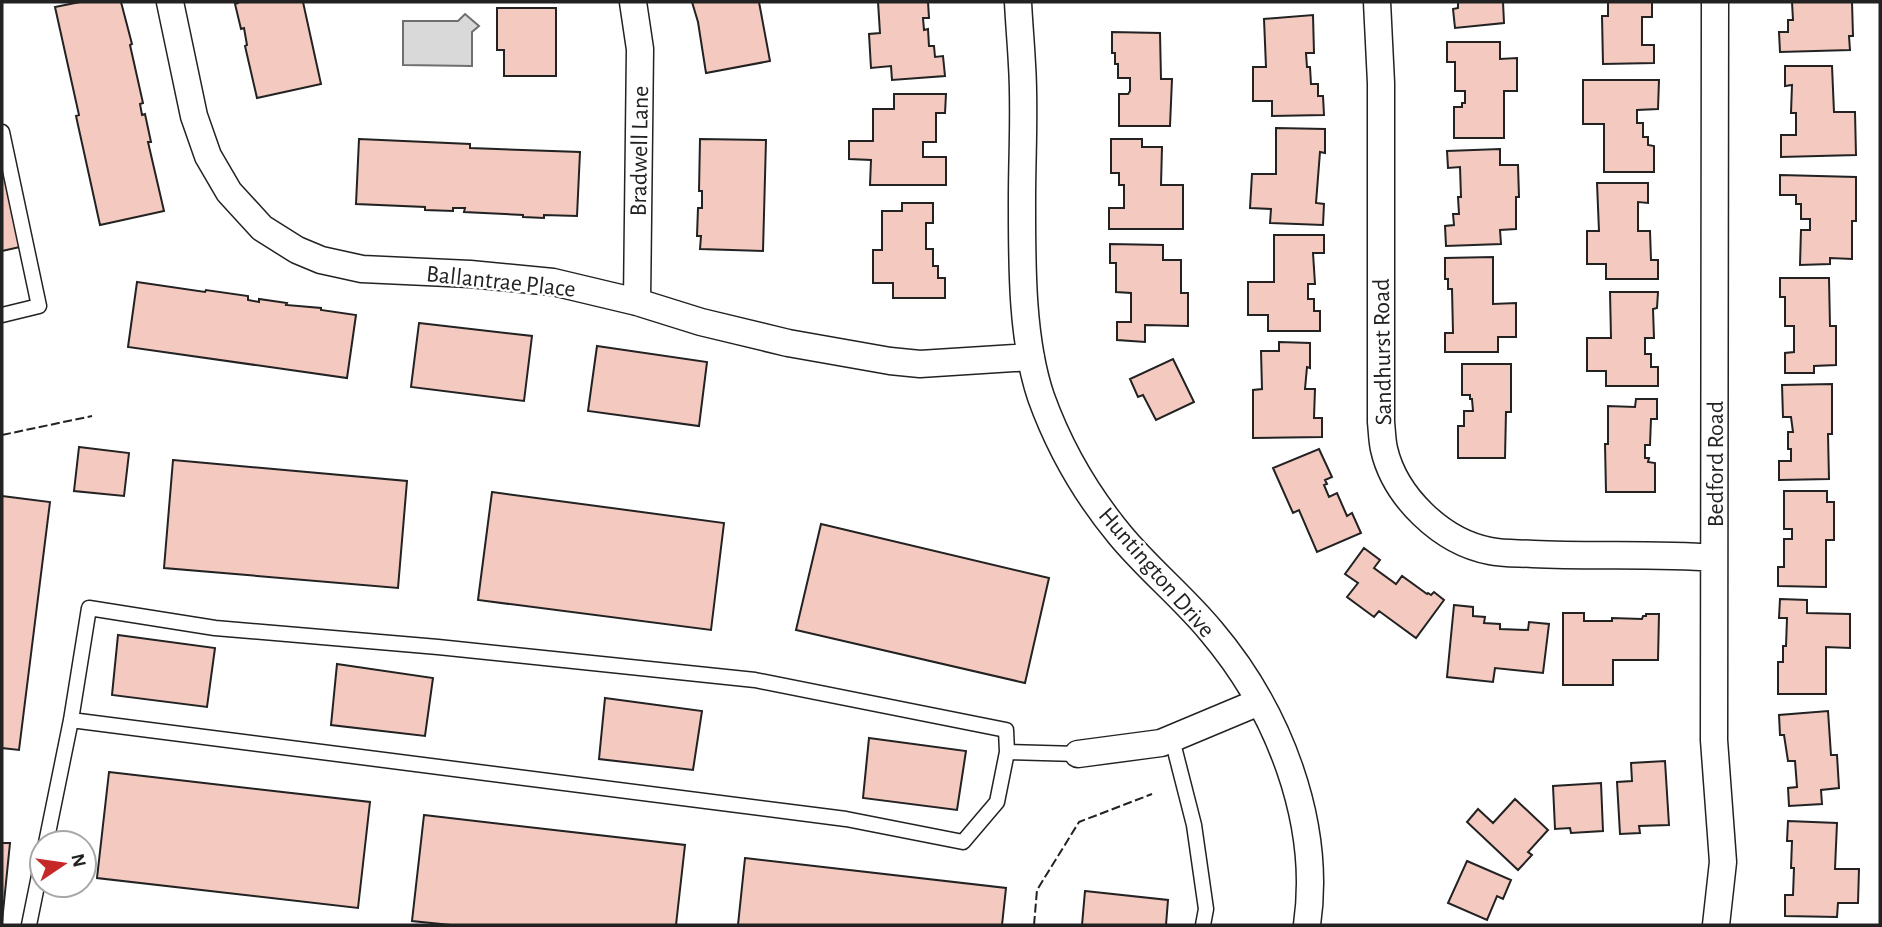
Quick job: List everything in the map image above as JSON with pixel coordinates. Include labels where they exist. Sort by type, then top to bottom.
[{"type":"street","name":"Ballantrae Place","points":[[170,2],[194,116],[208,156],[229,192],[262,228],[298,250],[321,260],[362,269],[470,274],[553,282],[637,302],[701,322],[890,361],[920,364],[1031,357]]},
{"type":"street","name":"Bradwell Lane","points":[[634,2],[640,49],[637,302]]},
{"type":"street","name":"Huntington Drive","points":[[1018,2],[1023,67],[1022,275],[1031,357],[1041,396],[1062,446],[1090,494],[1120,536],[1211,631],[1245,676],[1276,734],[1291,772],[1304,825],[1310,879],[1307,925]]},
{"type":"street","name":"Sandhurst Road","points":[[1377,2],[1381,83],[1381,422],[1385,451],[1398,482],[1419,511],[1434,526],[1454,538],[1489,551],[1714,558]]},
{"type":"street","name":"Bedford Road","points":[[1715,2],[1714,740],[1723,862],[1716,925]]},
{"type":"street","points":[[1078,754],[1161,743],[1259,702]]},
{"type":"lane","points":[[2,132],[39,306],[2,315]]},
{"type":"lane","points":[[49,829],[71,720],[89,608],[215,628],[438,647],[755,680],[1006,730],[1007,752],[997,802],[964,842],[846,819],[71,720]]},
{"type":"lane","points":[[1172,739],[1194,825],[1206,909],[1203,925]]},
{"type":"lane","points":[[1007,752],[1078,754]]},
{"type":"lane","points":[[29,925],[34,899]]},
{"type":"shaded area","points":[[465,14],[479,26],[472,32],[472,66],[403,65],[403,21],[458,21]]},
{"type":"building","points":[[80,2],[121,2],[132,44],[130,45],[143,103],[140,104],[142,115],[145,114],[151,142],[148,142],[164,211],[100,225],[55,7]]},
{"type":"building","points":[[303,2],[321,84],[257,98],[245,46],[244,28],[241,29],[235,4]]},
{"type":"building","points":[[692,2],[759,2],[770,61],[706,73]]},
{"type":"building","points":[[878,2],[928,2],[929,18],[923,18],[924,30],[928,29],[929,46],[934,46],[935,57],[943,56],[945,76],[892,80],[891,66],[871,68],[869,34],[880,33]]},
{"type":"building","points":[[1458,2],[1503,2],[1504,23],[1455,28],[1453,9],[1458,8]]},
{"type":"building","points":[[1608,2],[1652,2],[1652,17],[1642,17],[1642,45],[1654,45],[1654,63],[1603,64],[1602,16],[1608,16]]},
{"type":"building","points":[[1792,2],[1852,2],[1853,36],[1849,36],[1850,50],[1780,52],[1779,32],[1788,32],[1788,20],[1793,20]]},
{"type":"building","points":[[497,8],[556,8],[556,76],[504,76],[504,50],[497,50]]},
{"type":"building","points":[[1313,15],[1314,53],[1306,53],[1307,67],[1310,67],[1311,84],[1318,84],[1318,96],[1323,96],[1324,115],[1272,116],[1272,101],[1253,101],[1253,67],[1266,67],[1264,19]]},
{"type":"building","points":[[1112,32],[1160,33],[1161,79],[1172,79],[1170,126],[1119,126],[1119,94],[1128,94],[1130,78],[1118,78],[1118,64],[1115,64],[1115,53],[1112,53]]},
{"type":"building","points":[[1447,42],[1500,42],[1500,59],[1517,58],[1517,91],[1504,91],[1504,138],[1454,138],[1454,107],[1462,107],[1462,103],[1465,103],[1465,91],[1455,91],[1455,62],[1447,62]]},
{"type":"building","points":[[1785,66],[1832,66],[1834,112],[1855,112],[1856,155],[1781,157],[1781,135],[1796,135],[1796,113],[1791,113],[1792,85],[1785,86]]},
{"type":"building","points":[[1583,80],[1659,80],[1658,109],[1637,110],[1637,123],[1643,123],[1643,137],[1648,137],[1648,145],[1654,146],[1654,172],[1604,172],[1604,124],[1583,124]]},
{"type":"building","points":[[894,94],[946,94],[945,113],[936,113],[936,142],[923,142],[923,157],[946,157],[946,185],[870,185],[871,160],[849,159],[849,141],[873,141],[873,109],[894,109]]},
{"type":"building","points":[[1276,128],[1325,129],[1325,153],[1320,152],[1316,203],[1324,204],[1323,225],[1270,223],[1271,209],[1250,208],[1252,174],[1276,174]]},
{"type":"building","points":[[359,139],[470,144],[470,148],[580,152],[577,216],[523,217],[464,212],[465,208],[453,208],[453,211],[425,210],[425,207],[356,204]]},
{"type":"building","points":[[700,139],[766,140],[763,251],[700,249],[701,236],[697,236],[698,208],[702,208],[702,191],[699,191]]},
{"type":"building","points":[[1111,139],[1142,139],[1142,147],[1162,147],[1161,185],[1183,185],[1183,229],[1109,229],[1109,208],[1124,208],[1124,185],[1119,185],[1119,173],[1111,173]]},
{"type":"building","points":[[1500,149],[1500,165],[1518,165],[1516,229],[1500,230],[1501,244],[1446,246],[1445,226],[1454,225],[1453,214],[1459,214],[1458,197],[1461,197],[1460,167],[1448,168],[1447,151]]},
{"type":"building","points":[[2,165],[20,247],[2,251]]},
{"type":"building","points":[[1780,175],[1856,177],[1856,221],[1852,221],[1852,259],[1830,258],[1830,264],[1800,265],[1801,230],[1810,230],[1810,219],[1801,219],[1801,204],[1796,204],[1796,195],[1780,195]]},
{"type":"building","points":[[1597,183],[1648,183],[1648,203],[1638,202],[1638,231],[1650,231],[1651,260],[1658,260],[1658,279],[1606,279],[1606,264],[1587,264],[1587,231],[1599,231]]},
{"type":"building","points":[[902,203],[933,203],[933,223],[926,223],[926,249],[933,249],[933,266],[938,266],[938,278],[945,278],[945,298],[893,298],[893,283],[873,283],[873,250],[882,250],[882,211],[902,211]]},
{"type":"building","points":[[1274,235],[1324,235],[1324,253],[1313,253],[1315,284],[1308,284],[1308,299],[1314,299],[1314,311],[1320,311],[1320,331],[1268,331],[1268,315],[1248,315],[1248,282],[1274,282]]},
{"type":"building","points":[[1110,244],[1163,245],[1163,260],[1181,260],[1181,293],[1188,293],[1188,326],[1145,325],[1145,342],[1117,340],[1117,322],[1131,322],[1131,293],[1116,292],[1116,263],[1110,263]]},
{"type":"building","points":[[1493,257],[1493,304],[1516,303],[1516,337],[1498,337],[1498,352],[1445,352],[1445,333],[1453,333],[1452,289],[1448,289],[1448,279],[1445,279],[1445,258]]},
{"type":"building","points":[[1780,278],[1829,278],[1830,326],[1836,326],[1836,365],[1814,366],[1814,373],[1785,373],[1785,353],[1794,352],[1794,326],[1785,326],[1785,297],[1780,297]]},
{"type":"building","points":[[137,282],[248,296],[248,300],[259,302],[259,299],[356,315],[347,378],[128,347]]},
{"type":"building","points":[[1610,292],[1658,292],[1657,308],[1653,309],[1654,338],[1645,338],[1645,354],[1651,354],[1651,367],[1658,367],[1658,386],[1606,386],[1606,371],[1587,371],[1587,338],[1611,338]]},
{"type":"building","points":[[419,323],[532,336],[524,401],[411,387]]},
{"type":"building","points":[[1279,342],[1310,343],[1310,368],[1307,367],[1305,389],[1315,389],[1314,418],[1322,418],[1322,437],[1253,438],[1253,390],[1262,389],[1261,351],[1279,351]]},
{"type":"building","points":[[597,346],[707,362],[699,426],[588,411]]},
{"type":"building","points":[[1173,359],[1194,402],[1156,420],[1143,395],[1138,397],[1130,379]]},
{"type":"building","points":[[1462,364],[1511,364],[1511,412],[1506,412],[1505,458],[1458,458],[1458,426],[1464,426],[1464,411],[1473,411],[1470,395],[1462,395]]},
{"type":"building","points":[[1832,384],[1832,434],[1828,434],[1829,479],[1779,480],[1779,461],[1791,461],[1788,432],[1793,432],[1791,417],[1783,417],[1782,385]]},
{"type":"building","points":[[1636,399],[1657,399],[1657,419],[1651,419],[1650,445],[1645,445],[1645,458],[1649,458],[1648,462],[1655,463],[1655,492],[1606,492],[1605,444],[1608,444],[1608,406],[1635,407]]},
{"type":"building","points":[[79,447],[129,453],[124,496],[74,491]]},
{"type":"building","points":[[1319,449],[1332,477],[1325,480],[1327,484],[1324,485],[1329,497],[1337,493],[1347,516],[1352,513],[1361,533],[1317,552],[1299,510],[1293,513],[1273,468]]},
{"type":"building","points":[[173,460],[407,481],[398,588],[164,568]]},
{"type":"building","points":[[1784,491],[1827,491],[1827,502],[1834,502],[1834,540],[1826,540],[1826,587],[1778,586],[1778,567],[1784,567],[1784,539],[1792,539],[1792,529],[1784,529]]},
{"type":"building","points":[[492,492],[724,523],[711,630],[478,600]]},
{"type":"building","points":[[2,496],[50,502],[19,750],[2,748]]},
{"type":"building","points":[[821,524],[1049,578],[1025,683],[796,630]]},
{"type":"building","points":[[1364,548],[1380,560],[1374,568],[1396,584],[1402,576],[1427,594],[1434,592],[1444,600],[1416,638],[1379,611],[1374,617],[1347,597],[1358,583],[1345,574]]},
{"type":"building","points":[[1780,599],[1807,600],[1807,613],[1850,614],[1850,648],[1826,647],[1826,694],[1778,694],[1778,662],[1783,662],[1787,618],[1779,618]]},
{"type":"building","points":[[1454,605],[1473,607],[1473,616],[1485,617],[1484,623],[1500,624],[1500,629],[1528,630],[1529,622],[1549,624],[1543,673],[1495,668],[1493,682],[1447,677]]},
{"type":"building","points":[[1563,613],[1584,613],[1584,621],[1642,619],[1646,614],[1659,614],[1658,660],[1613,660],[1613,685],[1563,685]]},
{"type":"building","points":[[118,635],[215,648],[207,707],[112,695]]},
{"type":"building","points":[[337,664],[433,678],[425,736],[331,725]]},
{"type":"building","points":[[605,698],[702,711],[693,770],[599,759]]},
{"type":"building","points":[[1828,711],[1831,755],[1837,755],[1839,788],[1821,790],[1822,804],[1789,806],[1788,788],[1797,787],[1795,761],[1788,761],[1784,735],[1780,735],[1779,715]]},
{"type":"building","points":[[869,738],[966,751],[957,810],[863,798]]},
{"type":"building","points":[[1665,761],[1669,825],[1639,826],[1640,833],[1620,834],[1617,782],[1632,781],[1631,763]]},
{"type":"building","points":[[109,772],[370,802],[358,908],[98,878]]},
{"type":"building","points":[[1601,783],[1603,831],[1571,833],[1570,828],[1555,829],[1553,786]]},
{"type":"building","points":[[1515,799],[1548,830],[1528,852],[1532,855],[1518,870],[1467,822],[1478,809],[1493,823]]},
{"type":"building","points":[[424,815],[685,845],[676,925],[451,925],[412,921]]},
{"type":"building","points":[[1788,821],[1837,823],[1835,869],[1859,869],[1858,903],[1838,903],[1837,917],[1785,916],[1785,895],[1793,895],[1794,868],[1791,868],[1792,841],[1787,841]]},
{"type":"building","points":[[2,843],[10,843],[2,922]]},
{"type":"building","points":[[745,858],[1006,888],[1002,925],[738,925]]},
{"type":"building","points":[[1467,861],[1511,880],[1503,899],[1497,896],[1487,920],[1448,903]]},
{"type":"building","points":[[1085,891],[1168,900],[1166,925],[1082,925]]},
{"type":"fence","points":[[2,435],[92,416]]},
{"type":"fence","points":[[1034,925],[1037,890],[1079,822],[1152,794]]}]
